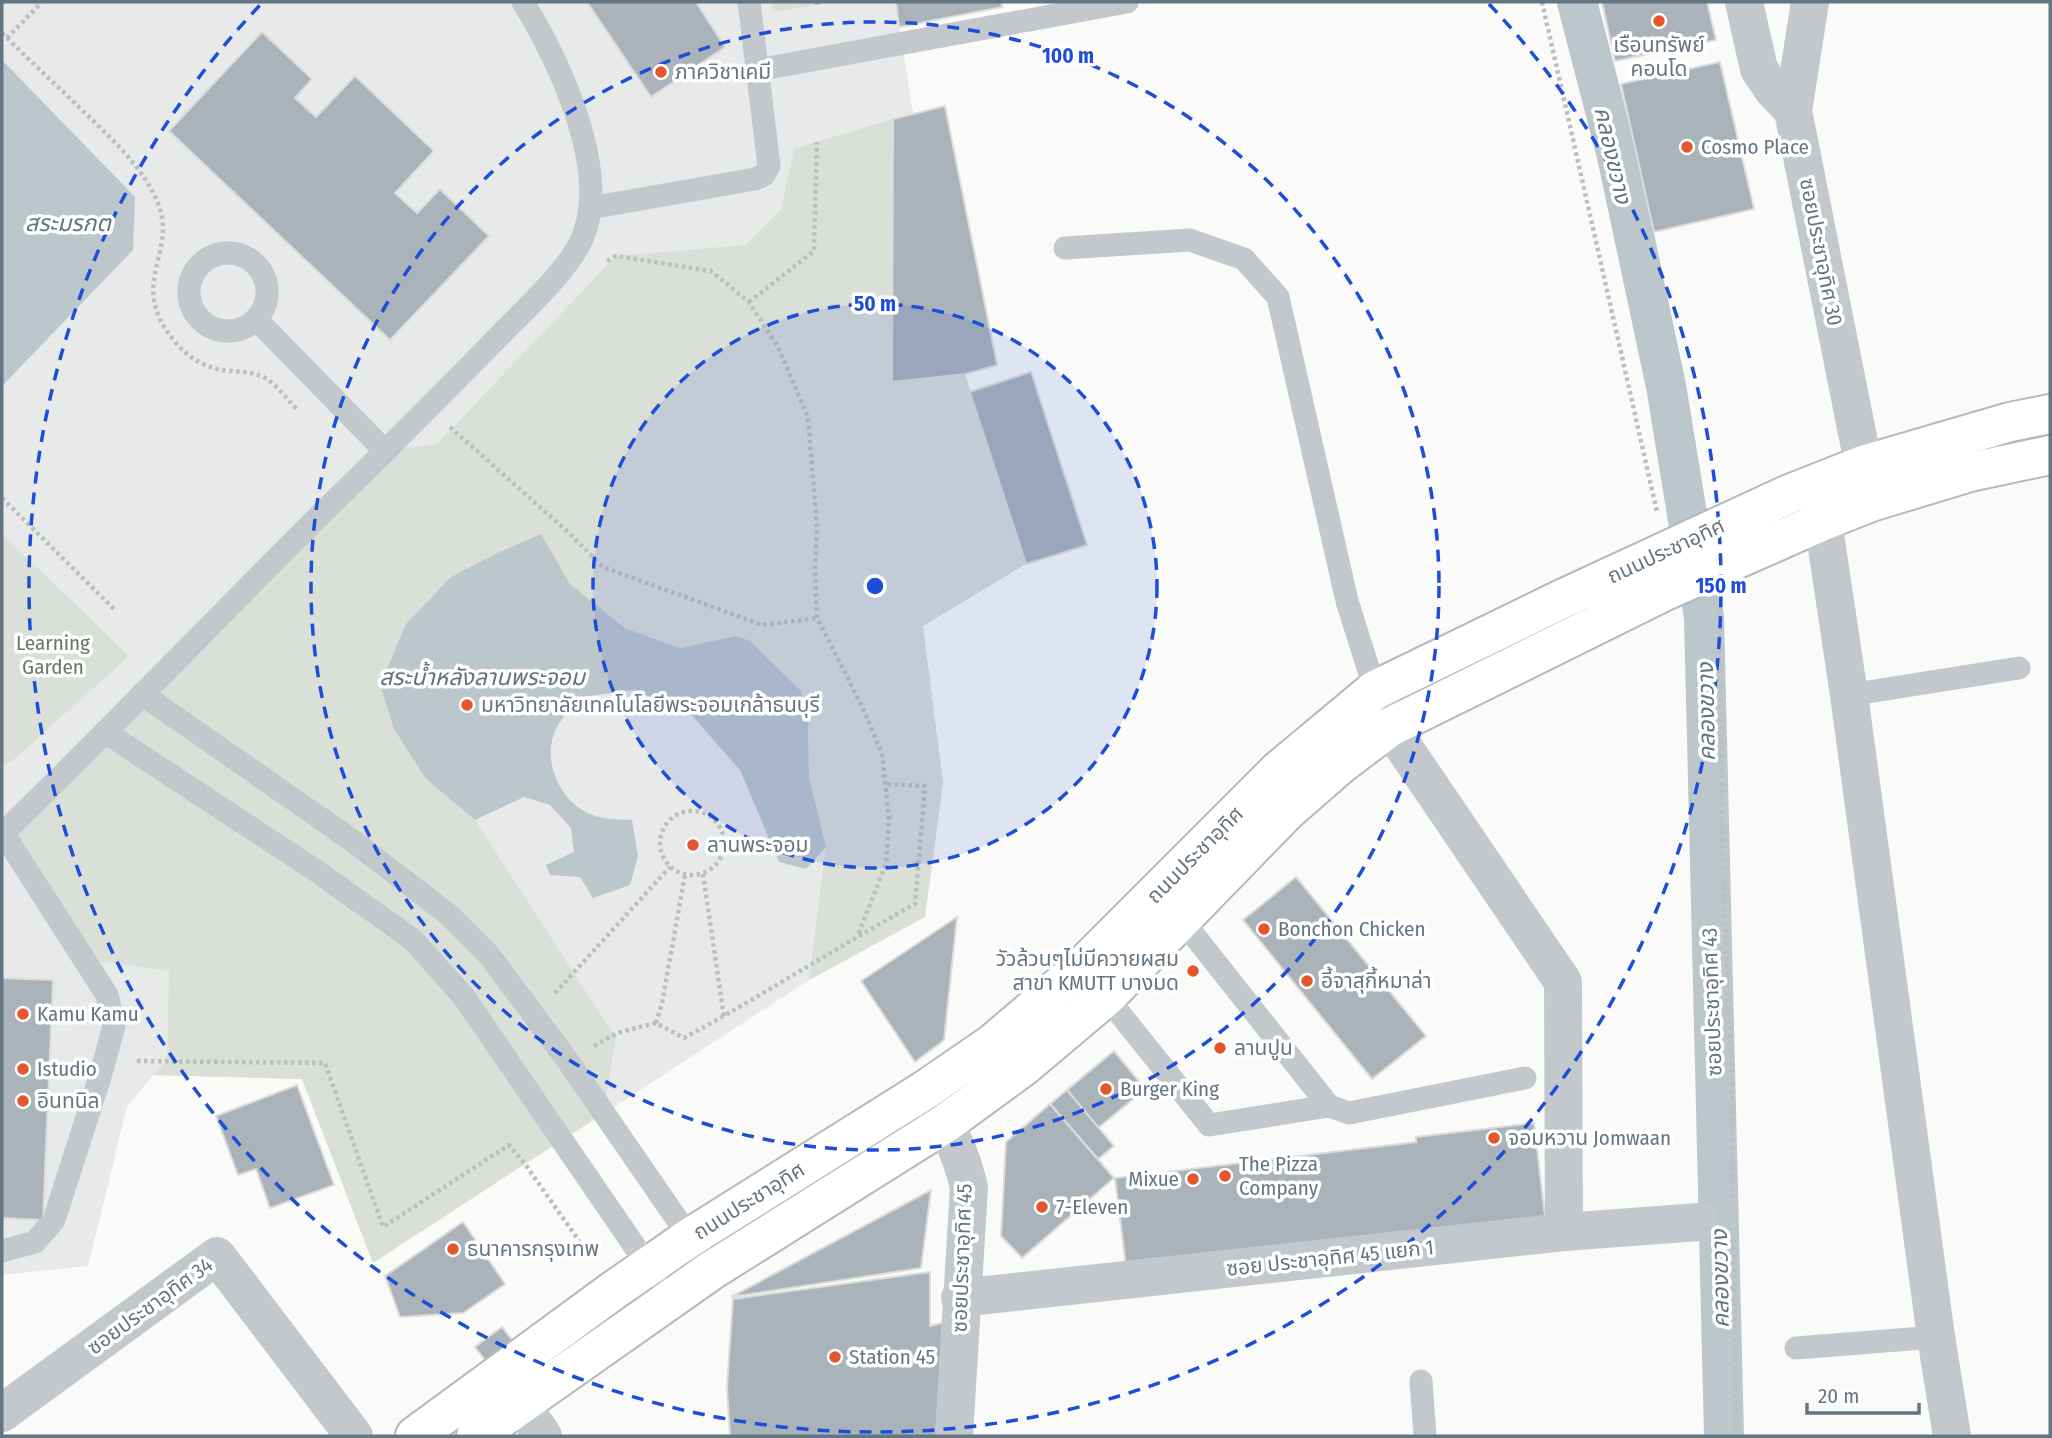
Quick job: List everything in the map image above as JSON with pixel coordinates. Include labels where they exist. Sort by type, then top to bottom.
[{"type":"main road","name":"ถนนประชาอุทิศ","points":[[476,1436],[712,1270],[946,1123],[1024,1066],[1107,996],[1170,905],[1279,770],[1375,690],[1787,495],[1863,465],[2010,422],[2050,414]]},
{"type":"main road","name":"ถนนประชาอุทิศ","points":[[415,1436],[689,1238],[925,1090],[992,1044],[1080,969],[1170,905],[1390,727],[1665,591],[1823,521],[1871,502],[1970,472],[2050,454]]},
{"type":"street","points":[[1744,2],[1759,69],[1773,90],[1793,111]]},
{"type":"street","name":"ซอยประชาอุทิศ 30","points":[[1810,2],[1793,111],[1871,502]]},
{"type":"street","points":[[1823,521],[1952,1436]]},
{"type":"street","points":[[1375,690],[1390,727],[1563,982],[1564,1232]]},
{"type":"street","name":"ซอยประชาอุทิศ 45","points":[[925,1090],[946,1123],[961,1155],[969,1188],[960,1298],[954,1436]]},
{"type":"street","name":"ซอย ประชาอุทิศ 45 แยก 1","points":[[960,1298],[1564,1232],[1722,1221]]},
{"type":"street","name":"ซอยประชาอุทิศ 34","points":[[2,1413],[218,1256],[354,1436]]},
{"type":"street","points":[[521,1404],[543,1436]]},
{"type":"lane","points":[[2,1251],[35,1241],[54,1220],[114,1026],[107,995],[2,833],[429,408],[540,294],[581,242],[590,208],[591,181],[586,149],[560,70],[544,35],[523,2]]},
{"type":"lane","points":[[590,208],[755,179],[764,174],[769,166],[749,2]]},
{"type":"lane","points":[[757,70],[1127,2]]},
{"type":"lane","points":[[1065,247],[1190,240],[1244,260],[1278,297],[1347,601],[1375,690]]},
{"type":"lane","points":[[256,319],[385,451]]},
{"type":"lane","points":[[1849,695],[2019,668]]},
{"type":"lane","points":[[142,694],[353,841],[449,915],[489,955],[568,1061],[712,1270]]},
{"type":"lane","points":[[105,733],[315,870],[412,939],[464,997],[649,1266],[669,1300]]},
{"type":"lane","points":[[1170,905],[1329,1106]]},
{"type":"lane","points":[[1080,969],[1107,996],[1209,1125],[1329,1106],[1349,1113],[1525,1078]]},
{"type":"lane","points":[[1796,1348],[1936,1337]]},
{"type":"lane","points":[[1421,1381],[1425,1436]]},
{"type":"path","points":[[7,38],[42,2]]},
{"type":"path","points":[[1542,2],[1613,309],[1665,551]]},
{"type":"path","points":[[2,33],[123,150],[147,181],[159,205],[164,227],[152,284],[154,303],[172,339],[190,356],[209,368],[249,372],[267,379],[306,418]]},
{"type":"path","points":[[750,302],[814,251],[817,142]]},
{"type":"path","points":[[605,262],[616,257],[711,271],[750,302],[778,347],[807,418],[817,528],[817,618],[862,704],[882,753],[886,784],[889,819],[886,864],[858,935]]},
{"type":"path","points":[[429,408],[569,533],[603,567],[762,625],[817,618]]},
{"type":"path","points":[[2,498],[114,609]]},
{"type":"path","name":"ซอยประชาอุทิศ 43","points":[[1717,568],[1723,879],[1732,1080],[1722,1221],[1736,1436]]},
{"type":"path","points":[[568,1061],[617,1033],[656,1023],[684,1038],[724,1017],[858,935],[915,905],[925,786],[886,784]]},
{"type":"path","points":[[698,812],[709,816],[719,825],[725,847],[722,858],[703,874],[685,875],[670,867],[663,856],[660,845],[664,828],[678,814],[698,812]]},
{"type":"path","points":[[534,1015],[670,867]]},
{"type":"path","points":[[703,874],[724,1017]]},
{"type":"path","points":[[656,1023],[685,875]]},
{"type":"path","points":[[104,1061],[325,1063],[383,1227],[509,1146],[525,1164],[614,1290]]},
{"type":"shaded area","name":"มหาวิทยาลัยเทคโนโลยีพระจอมเกล้าธนบุรี","points":[[2,2],[896,2],[913,114],[893,119],[892,381],[965,374],[1026,564],[923,626],[943,783],[925,917],[809,980],[562,1141],[426,1225],[373,1263],[302,1079],[153,1075],[127,1107],[88,1266],[2,1275]]},
{"type":"green space","points":[[771,2],[834,2],[773,12]]},
{"type":"green space","points":[[893,119],[892,381],[965,374],[1026,564],[923,626],[943,783],[925,917],[809,980],[826,847],[809,778],[808,720],[736,636],[680,648],[625,628],[570,584],[541,534],[451,577],[406,624],[380,685],[394,729],[426,779],[475,820],[616,1038],[603,1113],[373,1263],[302,1079],[153,1075],[167,1061],[169,971],[84,959],[3,833],[385,451],[437,444],[616,256],[745,245],[781,209],[794,149]]},
{"type":"green space","name":"Learning Garden","points":[[2,534],[129,656],[13,760],[2,766]]},
{"type":"water","name":"สระมรกต","points":[[2,60],[135,197],[133,250],[2,386]]},
{"type":"water","name":"สระน้ำหลังลานพระจอม","points":[[541,534],[570,584],[625,628],[680,648],[736,636],[750,641],[801,691],[808,720],[809,778],[826,847],[806,869],[779,862],[740,770],[689,712],[633,690],[581,697],[557,727],[551,754],[557,781],[574,804],[599,817],[632,820],[638,856],[630,885],[593,898],[580,877],[550,875],[546,865],[574,852],[571,828],[550,805],[524,797],[475,820],[426,779],[394,729],[380,685],[406,624],[451,577]]},
{"type":"building","name":"ภาควิชาเคมี","points":[[587,2],[696,2],[725,47],[651,97]]},
{"type":"building","points":[[896,2],[1001,2],[1002,7],[899,27]]},
{"type":"building","name":"เรือนทรัพย์ คอนโด","points":[[1602,2],[1707,2],[1716,40],[1615,61]]},
{"type":"building","points":[[262,32],[312,79],[295,98],[316,117],[355,76],[434,151],[395,193],[417,213],[440,189],[489,236],[390,340],[169,131]]},
{"type":"building","name":"Cosmo Place","points":[[1720,62],[1754,209],[1654,232],[1621,84]]},
{"type":"building","points":[[945,106],[997,365],[965,374],[892,382],[893,119]]},
{"type":"building","points":[[1031,372],[1087,545],[1026,564],[970,392]]},
{"type":"building","points":[[1296,877],[1426,1036],[1372,1079],[1243,920]]},
{"type":"building","points":[[957,917],[944,1040],[915,1062],[861,981]]},
{"type":"building","points":[[2,978],[53,980],[43,1220],[2,1218]]},
{"type":"building","name":"Burger King","points":[[1114,1051],[1145,1089],[1098,1128],[1067,1090]]},
{"type":"building","points":[[297,1085],[334,1185],[270,1208],[256,1169],[238,1175],[216,1116]]},
{"type":"building","points":[[1067,1090],[1114,1146],[1098,1159],[1050,1104]]},
{"type":"building","name":"7-Eleven","points":[[1050,1104],[1114,1178],[1022,1258],[1001,1236],[1006,1142]]},
{"type":"building","points":[[1534,1123],[1545,1217],[1126,1266],[1115,1178],[1416,1142],[1416,1137]]},
{"type":"building","points":[[931,1190],[921,1268],[731,1297]]},
{"type":"building","name":"ธนาคารกรุงเทพ","points":[[463,1222],[505,1284],[463,1313],[400,1317],[385,1276]]},
{"type":"building","name":"Station 45","points":[[930,1272],[930,1326],[943,1323],[936,1436],[730,1436],[727,1387],[733,1299]]},
{"type":"building","points":[[502,1327],[512,1340],[485,1360],[475,1347]]},
{"type":"waterway","name":"คลองขวาง","points":[[1577,2],[1617,156],[1666,386],[1704,617],[1724,1436]]},
{"type":"place","name":"เรือนทรัพย์ คอนโด","points":[[1659,21]]},
{"type":"place","name":"ภาควิชาเคมี","points":[[661,72]]},
{"type":"place","name":"Cosmo Place","points":[[1687,147]]},
{"type":"place","name":"มหาวิทยาลัยเทคโนโลยีพระจอมเกล้าธนบุรี","points":[[467,705]]},
{"type":"place","name":"ลานพระจอม","points":[[693,845]]},
{"type":"place","name":"Bonchon Chicken","points":[[1264,929]]},
{"type":"place","name":"วัวล้วนๆไม่มีควายผสม สาขา KMUTT บางมด","points":[[1193,971]]},
{"type":"place","name":"อี้จาสุกี้หมาล่า","points":[[1307,981]]},
{"type":"place","name":"Kamu Kamu","points":[[23,1014]]},
{"type":"place","name":"ลานปูน","points":[[1220,1048]]},
{"type":"place","name":"Istudio","points":[[23,1069]]},
{"type":"place","name":"Burger King","points":[[1106,1089]]},
{"type":"place","name":"อินทนิล","points":[[23,1101]]},
{"type":"place","name":"จอมหวาน Jomwaan","points":[[1494,1138]]},
{"type":"place","name":"The Pizza Company","points":[[1225,1176]]},
{"type":"place","name":"Mixue","points":[[1193,1179]]},
{"type":"place","name":"7-Eleven","points":[[1042,1207]]},
{"type":"place","name":"ธนาคารกรุงเทพ","points":[[453,1249]]},
{"type":"place","name":"Station 45","points":[[835,1357]]}]
